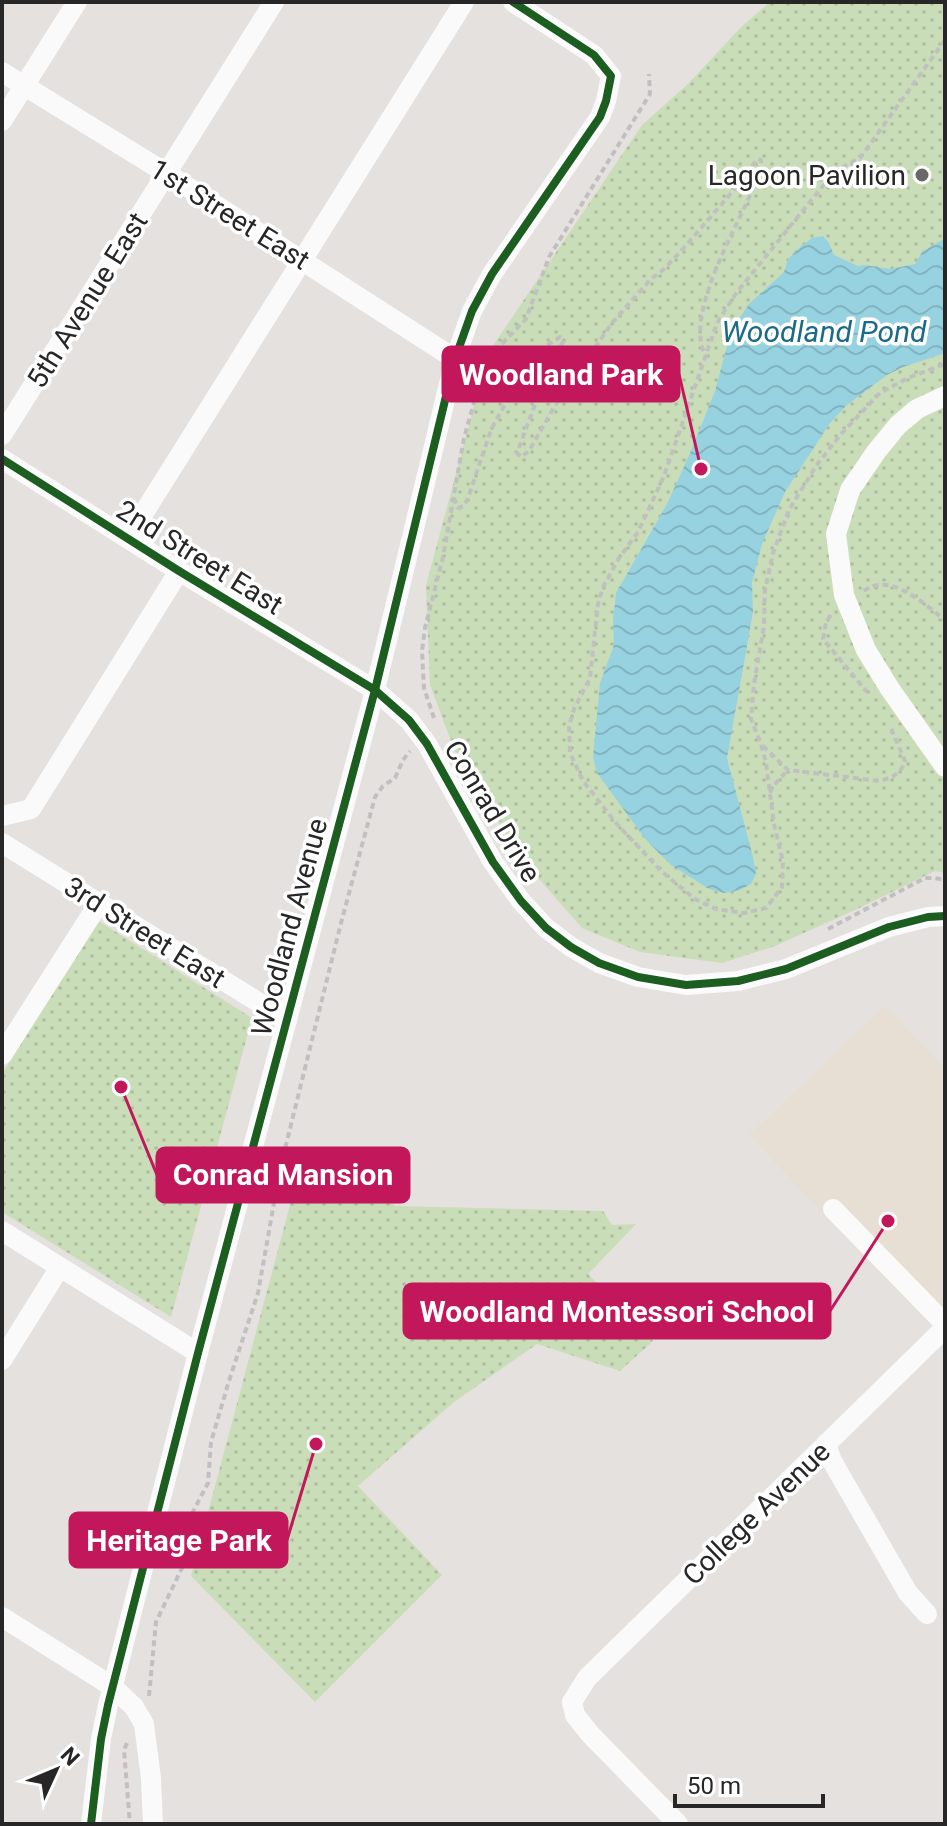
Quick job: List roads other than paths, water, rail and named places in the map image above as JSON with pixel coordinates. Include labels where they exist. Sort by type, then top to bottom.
[{"type":"street","points":[[2,121],[77,2]]},
{"type":"street","name":"5th Avenue East","points":[[2,435],[274,2]]},
{"type":"street","points":[[128,538],[464,2]]},
{"type":"street","name":"Woodland Avenue","points":[[91,1824],[101,1739],[113,1687],[198,1353],[375,690],[455,359],[472,311],[492,274],[600,117],[606,101],[611,76],[594,55],[513,2]]},
{"type":"street","name":"1st Street East","points":[[2,72],[166,173],[455,359]]},
{"type":"street","points":[[945,396],[917,409],[898,425],[876,452],[850,490],[836,534],[844,595],[866,650],[945,767]]},
{"type":"street","name":"2nd Street East","points":[[2,459],[375,690]]},
{"type":"street","points":[[2,816],[31,809],[179,571]]},
{"type":"street","name":"Conrad Drive","points":[[375,690],[409,720],[427,744],[493,862],[521,901],[546,928],[599,963],[638,977],[686,985],[738,981],[786,969],[889,927],[936,917]]},
{"type":"street","name":"3rd Street East","points":[[2,843],[287,1020]]},
{"type":"street","points":[[936,917],[945,896]]},
{"type":"street","points":[[2,1055],[99,903]]},
{"type":"street","points":[[833,1209],[945,1326]]},
{"type":"street","points":[[2,1231],[198,1353]]},
{"type":"street","points":[[2,1360],[60,1267]]},
{"type":"street","name":"College Avenue","points":[[678,1824],[590,1734],[575,1715],[572,1702],[587,1678],[945,1326]]},
{"type":"street","points":[[826,1444],[832,1461],[908,1593],[927,1614]]},
{"type":"street","points":[[2,1617],[113,1687],[134,1707],[144,1724],[153,1824]]},
{"type":"water","name":"Woodland Pond","points":[[823,236],[834,255],[858,266],[890,269],[915,264],[922,252],[945,238],[945,353],[887,375],[847,405],[830,423],[785,492],[762,544],[752,583],[753,612],[727,758],[756,874],[751,884],[724,893],[709,889],[671,865],[646,840],[597,773],[593,757],[600,683],[614,645],[616,593],[667,504],[691,451],[715,391],[731,331],[749,304],[784,272],[788,259],[812,238]]},
{"type":"place","name":"Lagoon Pavilion","points":[[922,175]]},
{"type":"place","name":"Woodland Park","points":[[701,469]]},
{"type":"place","name":"Conrad Mansion","points":[[121,1087]]},
{"type":"place","name":"Woodland Montessori School","points":[[888,1221]]},
{"type":"place","name":"Heritage Park","points":[[316,1444]]}]
